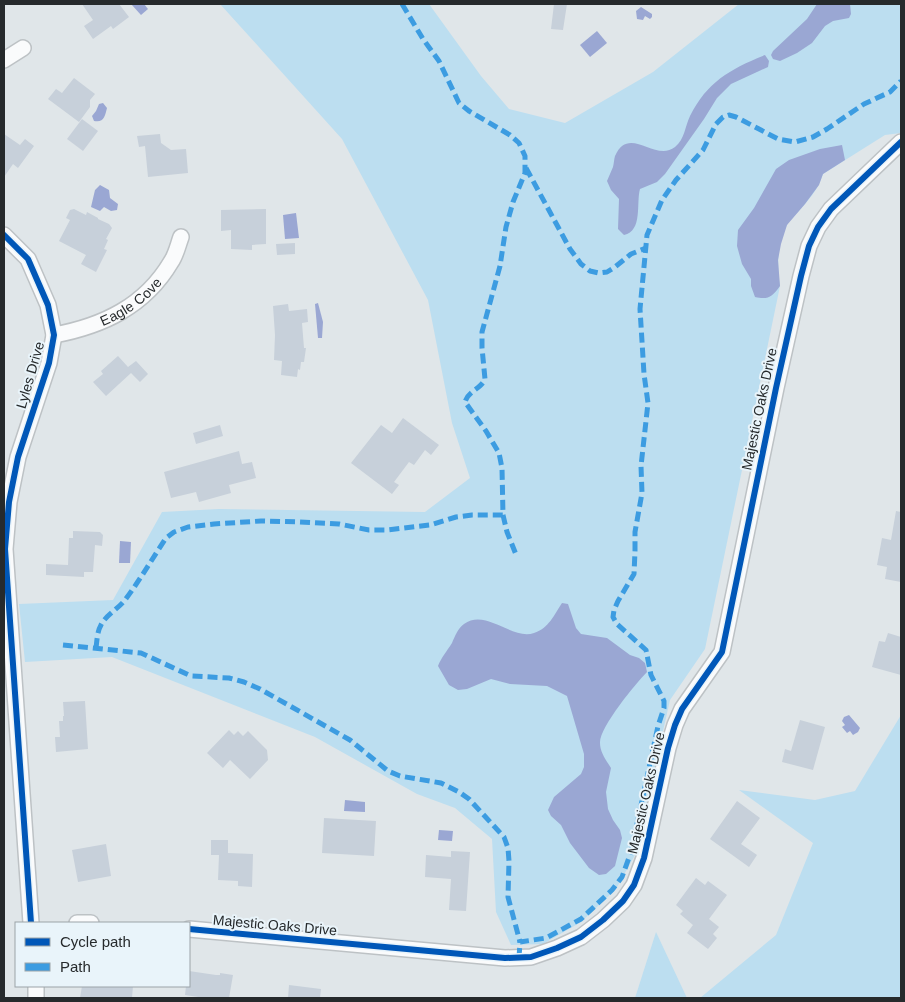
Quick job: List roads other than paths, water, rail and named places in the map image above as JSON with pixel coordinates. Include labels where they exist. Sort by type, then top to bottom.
[{"type":"street","points":[[4,60],[22,48]]},
{"type":"street","name":"Majestic Oaks Drive","points":[[190,929],[492,957],[530,957],[581,937],[623,901],[634,884],[644,858],[668,748],[675,726],[682,709],[722,652],[776,388],[801,276],[810,246],[818,227],[831,209],[901,142]]},
{"type":"street","name":"Lyles Drive","points":[[4,235],[28,259],[48,304],[54,335],[49,362],[18,457],[9,502],[5,549],[31,922]]},
{"type":"street","name":"Eagle Cove","points":[[54,335],[79,331],[103,322],[124,310],[146,293],[172,261],[181,237]]},
{"type":"water","points":[[131,4],[144,4],[148,9],[141,15]]},
{"type":"water","points":[[817,4],[850,4],[851,14],[849,18],[833,21],[825,26],[812,43],[797,53],[780,61],[773,59],[771,55],[773,51],[807,19]]},
{"type":"water","points":[[641,7],[652,14],[650,19],[645,16],[643,20],[637,19],[636,11]]},
{"type":"water","points":[[597,31],[607,43],[590,57],[580,45]]},
{"type":"water","points":[[765,55],[769,61],[768,67],[731,84],[717,98],[665,174],[657,182],[640,189],[638,216],[634,228],[624,235],[618,229],[619,199],[611,190],[607,181],[615,156],[621,147],[627,143],[635,143],[659,151],[667,151],[675,147],[683,136],[690,116],[697,104],[712,85],[730,71]]},
{"type":"water","points":[[103,103],[107,108],[105,116],[100,121],[94,121],[92,116],[99,104]]},
{"type":"water","points":[[842,145],[845,160],[823,174],[819,185],[787,225],[778,260],[780,286],[769,297],[755,297],[751,286],[751,279],[742,264],[737,246],[738,230],[754,208],[776,169],[789,160],[820,149]]},
{"type":"water","points":[[100,185],[109,190],[110,198],[118,204],[117,210],[111,211],[104,207],[100,211],[91,207],[95,190]]},
{"type":"water","points":[[296,213],[299,238],[285,239],[283,215]]},
{"type":"water","points":[[318,303],[323,322],[322,338],[318,338],[315,304]]},
{"type":"water","points":[[120,541],[131,542],[130,563],[119,563]]},
{"type":"water","points":[[562,603],[568,604],[576,628],[581,634],[607,638],[630,655],[639,658],[645,663],[647,672],[619,706],[601,736],[601,750],[611,768],[606,792],[608,809],[620,830],[622,838],[615,866],[606,874],[599,875],[589,868],[570,843],[561,825],[551,816],[548,810],[554,797],[581,774],[584,767],[584,754],[567,696],[547,686],[510,684],[491,679],[467,689],[458,690],[449,685],[438,666],[458,630],[464,624],[472,620],[481,620],[517,633],[534,633],[544,628]]},
{"type":"water","points":[[849,715],[860,728],[853,735],[850,731],[847,733],[842,727],[845,725],[842,721],[844,717]]},
{"type":"water","points":[[345,800],[365,802],[365,812],[344,811]]},
{"type":"water","points":[[439,830],[453,831],[452,841],[438,840]]}]
